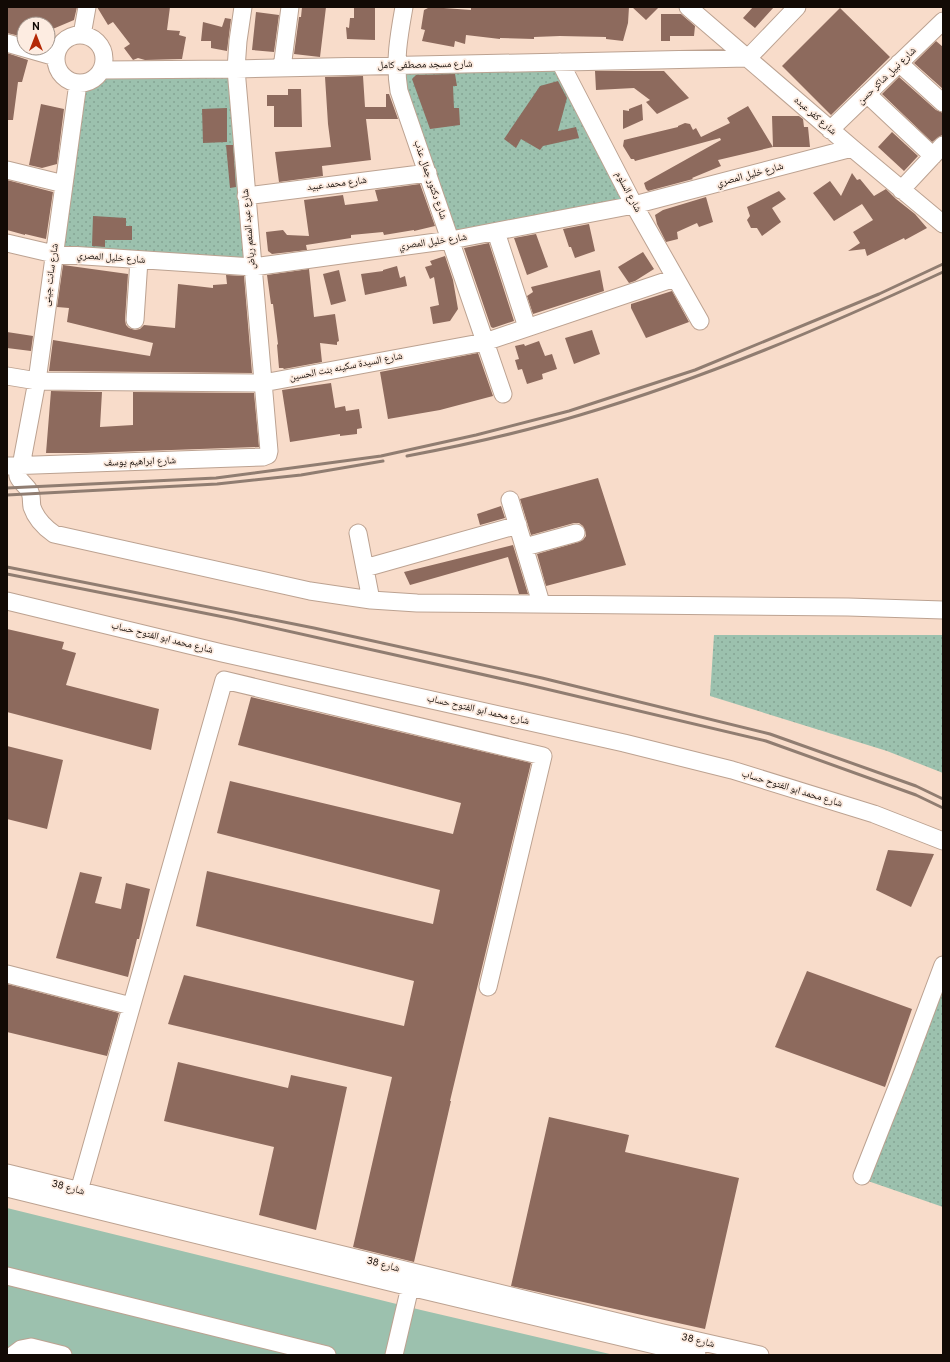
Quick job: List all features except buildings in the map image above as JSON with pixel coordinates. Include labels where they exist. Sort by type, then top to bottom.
[{"type":"street","points":[[82,35],[87,7]]},
{"type":"street","name":"شارع عبد المنعم رياض","points":[[243,7],[236,69],[269,451]]},
{"type":"street","points":[[282,68],[290,7]]},
{"type":"street","name":"شارع دكتور جمال عذب","points":[[404,7],[396,66],[400,91],[503,394]]},
{"type":"street","name":"شارع كفر عبده","points":[[688,7],[901,190],[943,228]]},
{"type":"street","points":[[748,58],[797,7]]},
{"type":"street","name":"شارع نبيل شاكر حسن","points":[[830,130],[943,22]]},
{"type":"street","points":[[82,35],[93,38],[101,47],[104,63],[102,70],[94,79],[88,82],[78,83],[72,82],[61,74],[58,69],[56,57],[62,42],[72,36],[82,35]]},
{"type":"street","points":[[7,43],[56,57]]},
{"type":"street","name":"شارع مسجد مصطفى كامل","points":[[102,70],[236,69],[748,58]]},
{"type":"street","name":"شارع السلوم","points":[[560,62],[634,205],[700,321]]},
{"type":"street","points":[[899,63],[943,102]]},
{"type":"street","name":"شارع سانت جينى","points":[[78,83],[37,381],[14,466],[18,470],[19,479],[27,487],[31,494],[32,506],[36,517],[44,527],[54,534],[310,591],[371,600],[417,603],[848,607],[943,610]]},
{"type":"street","points":[[867,94],[938,151],[901,190]]},
{"type":"street","name":"شارع خليل المصري","points":[[7,243],[54,254],[139,264],[252,267],[451,240],[634,205],[852,148]]},
{"type":"street","points":[[7,170],[64,184]]},
{"type":"street","name":"شارع محمد عبيد","points":[[246,196],[428,173]]},
{"type":"street","points":[[496,232],[528,327]]},
{"type":"street","points":[[98,265],[139,264],[135,320]]},
{"type":"street","name":"شارع السيدة سكينه بنت الحسين","points":[[7,376],[37,381],[263,383],[485,342],[675,278]]},
{"type":"street","name":"شارع ابراهيم يوسف","points":[[14,466],[263,457],[268,455],[269,451]]},
{"type":"street","points":[[510,500],[541,604]]},
{"type":"street","points":[[365,568],[518,525]]},
{"type":"street","points":[[358,533],[371,600]]},
{"type":"street","points":[[525,547],[576,533]]},
{"type":"street","name":"شارع محمد ابو الفتوح حساب","points":[[7,601],[222,653],[624,743],[732,770],[874,814],[943,841]]},
{"type":"street","points":[[79,1191],[224,680],[543,756],[488,987]]},
{"type":"street","points":[[862,1176],[943,965]]},
{"type":"street","points":[[7,974],[132,1006]]},
{"type":"street","name":"شارع 38","points":[[7,1173],[79,1191],[410,1287],[697,1355]]},
{"type":"street","name":"شارع 38","points":[[7,1188],[224,1234],[760,1355]]},
{"type":"street","points":[[7,1276],[276,1349],[327,1355]]},
{"type":"street","points":[[394,1355],[410,1287]]},
{"type":"street","points":[[12,1355],[21,1349],[31,1347],[63,1355]]},
{"type":"green space","points":[[565,60],[636,199],[454,239],[398,64]]},
{"type":"green space","points":[[104,61],[238,67],[252,264],[54,254],[80,83],[93,79],[101,70]]},
{"type":"green space","points":[[714,635],[943,635],[943,773],[887,751],[710,696]]},
{"type":"green space","points":[[943,983],[943,1207],[865,1180]]},
{"type":"green space","points":[[7,1208],[421,1310],[614,1355],[7,1355]]},
{"type":"railway","points":[[7,488],[216,478],[381,456],[476,435],[569,411],[695,370],[879,294],[943,264]]},
{"type":"railway","points":[[407,456],[516,433],[580,415],[673,385],[809,332],[943,272]]},
{"type":"railway","points":[[7,495],[217,484],[301,475],[383,461]]},
{"type":"railway","points":[[7,567],[314,628],[542,678],[770,734],[916,786],[943,799]]},
{"type":"railway","points":[[7,574],[234,619],[525,684],[766,741],[916,795],[943,808]]}]
